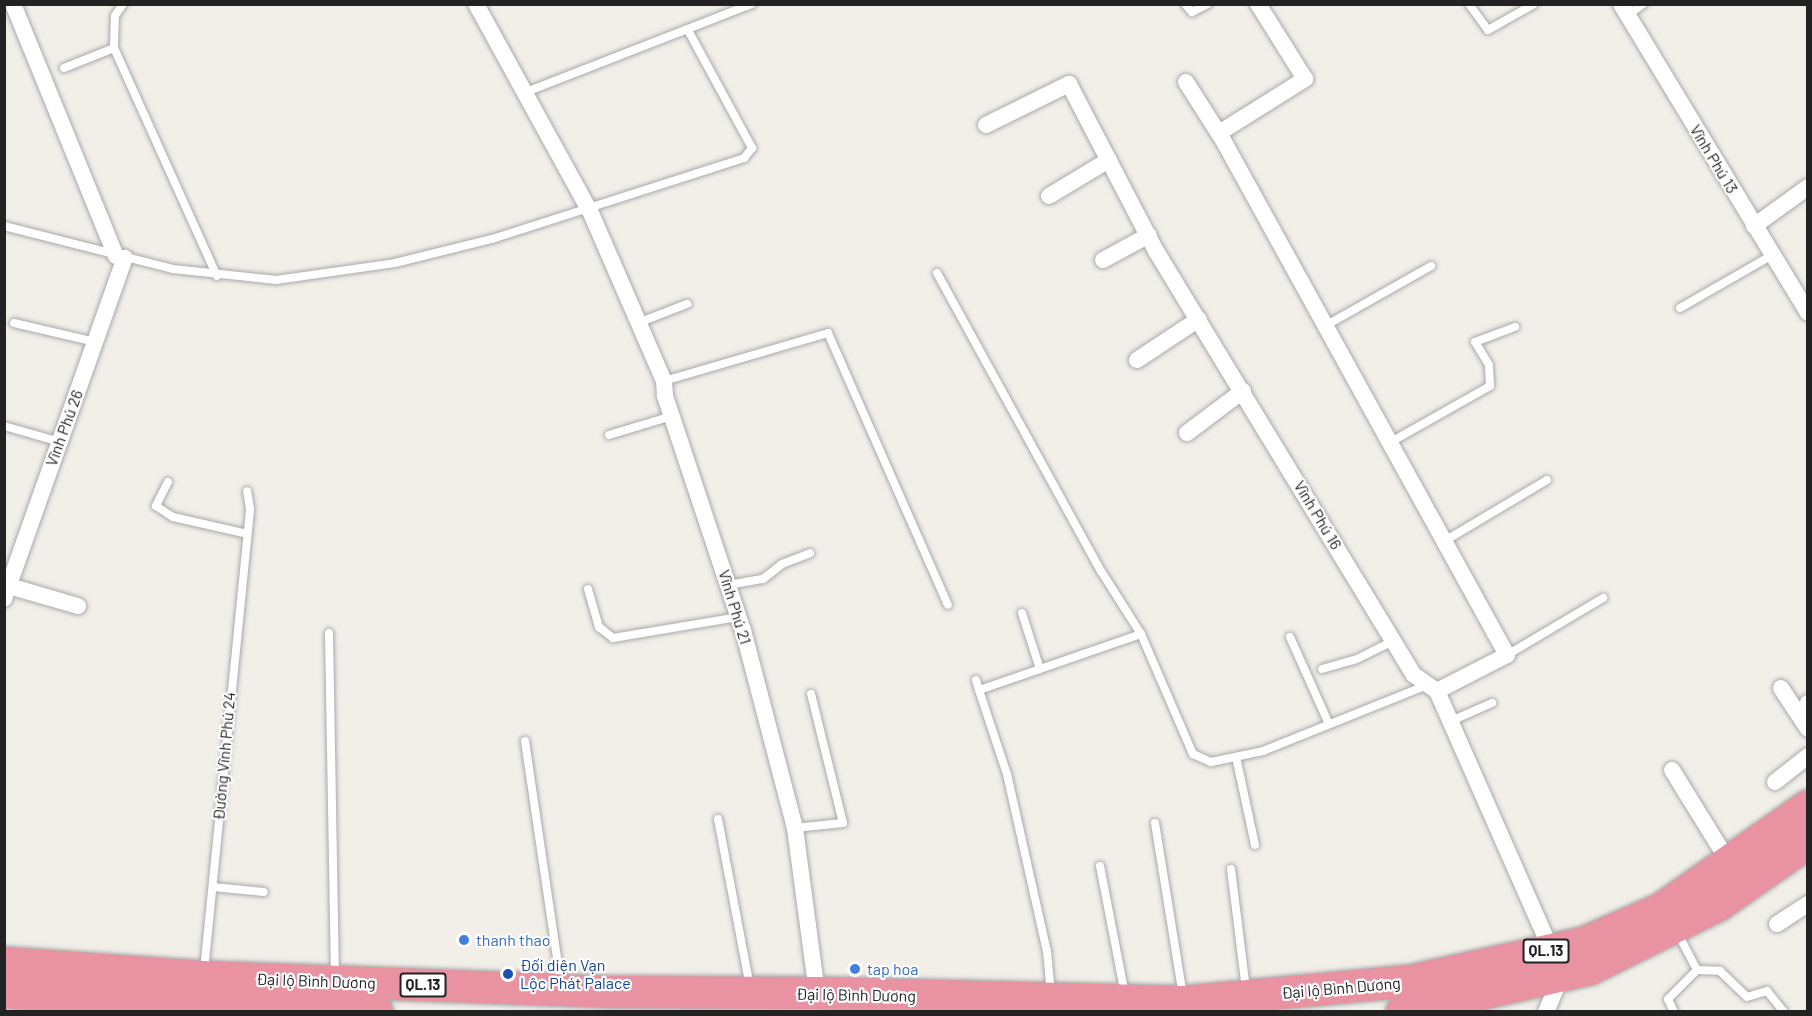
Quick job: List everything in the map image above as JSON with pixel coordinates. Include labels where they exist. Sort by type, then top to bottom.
[{"type":"highway","name":"Đại lộ Bình Dương","points":[[1552,984],[1584,943],[1644,918],[1730,864],[1808,806]]},
{"type":"highway","name":"Đại lộ Bình Dương","points":[[1402,1011],[1552,984],[1618,957],[1676,929],[1804,853]]},
{"type":"highway","name":"Đại lộ Bình Dương","points":[[4,963],[203,977],[377,1011]]},
{"type":"highway","name":"Đại lộ Bình Dương","points":[[4,992],[332,1001],[562,990],[752,995],[818,1002],[1052,1000],[1185,1002],[1412,981],[1552,984]]},
{"type":"street","points":[[13,4],[120,257]]},
{"type":"street","name":"Vĩnh Phú 21","points":[[476,4],[590,211],[664,381],[672,416],[739,617],[795,828],[818,1002]]},
{"type":"street","points":[[1219,133],[1305,79],[1258,4]]},
{"type":"street","name":"Vĩnh Phú 13","points":[[1624,10],[1808,313]]},
{"type":"street","points":[[1186,82],[1219,133],[1442,542],[1507,655],[1433,688]]},
{"type":"street","name":"Vĩnh Phú 16","points":[[986,125],[1069,84],[1149,235],[1393,641],[1414,675],[1433,688],[1450,721],[1562,1011]]},
{"type":"street","points":[[1049,196],[1109,160]]},
{"type":"street","points":[[1754,226],[1808,187]]},
{"type":"street","points":[[1104,260],[1149,235]]},
{"type":"street","name":"Vĩnh Phú 26","points":[[7,593],[95,342],[120,257]]},
{"type":"street","points":[[1137,360],[1199,319]]},
{"type":"street","points":[[1187,433],[1243,390]]},
{"type":"street","points":[[7,593],[78,606]]},
{"type":"street","points":[[1781,688],[1805,724]]},
{"type":"street","points":[[1805,724],[1808,703]]},
{"type":"street","points":[[1775,782],[1808,756]]},
{"type":"street","points":[[1672,770],[1730,864]]},
{"type":"street","points":[[1777,924],[1808,904]]},
{"type":"lane","points":[[123,4],[115,16],[114,48],[218,276]]},
{"type":"lane","points":[[526,92],[752,4]]},
{"type":"lane","points":[[1185,4],[1192,12],[1208,4]]},
{"type":"lane","points":[[1469,4],[1488,30],[1534,4]]},
{"type":"lane","points":[[1624,10],[1643,4]]},
{"type":"lane","points":[[4,226],[120,257],[218,276],[276,280],[320,276],[417,257],[590,211],[744,158],[752,148],[688,30]]},
{"type":"lane","points":[[64,68],[114,48]]},
{"type":"lane","points":[[1680,308],[1772,255]]},
{"type":"lane","points":[[1325,326],[1431,266]]},
{"type":"lane","points":[[937,273],[1101,571],[1142,634],[1193,754],[1211,762],[1263,751],[1329,724],[1433,688]]},
{"type":"lane","points":[[638,322],[687,304]]},
{"type":"lane","points":[[14,323],[95,342]]},
{"type":"lane","points":[[1389,444],[1490,387],[1489,365],[1475,342],[1515,327]]},
{"type":"lane","points":[[664,381],[828,333],[948,605]]},
{"type":"lane","points":[[609,435],[672,416]]},
{"type":"lane","points":[[4,426],[60,442]]},
{"type":"lane","points":[[1442,542],[1547,480]]},
{"type":"lane","points":[[168,482],[156,506],[173,517],[247,534]]},
{"type":"lane","name":"Đường Vĩnh Phú 24","points":[[203,977],[250,509],[247,491]]},
{"type":"lane","points":[[728,585],[763,579],[782,564],[810,553]]},
{"type":"lane","points":[[588,589],[599,627],[613,638],[739,617]]},
{"type":"lane","points":[[1507,655],[1603,598]]},
{"type":"lane","points":[[1022,613],[1040,669]]},
{"type":"lane","points":[[329,633],[332,1001]]},
{"type":"lane","points":[[980,690],[1142,634]]},
{"type":"lane","points":[[1290,638],[1329,724]]},
{"type":"lane","points":[[1322,669],[1357,660],[1393,641]]},
{"type":"lane","points":[[976,680],[1007,774],[1047,951],[1052,1000]]},
{"type":"lane","points":[[795,828],[843,823],[811,694]]},
{"type":"lane","points":[[1450,721],[1492,703]]},
{"type":"lane","points":[[525,741],[562,990]]},
{"type":"lane","points":[[1236,757],[1255,845]]},
{"type":"lane","points":[[718,819],[752,995]]},
{"type":"lane","points":[[1155,823],[1185,1002]]},
{"type":"lane","points":[[1100,866],[1127,1002]]},
{"type":"lane","points":[[1231,869],[1247,997]]},
{"type":"lane","points":[[213,887],[264,892]]},
{"type":"lane","points":[[1676,929],[1697,970]]},
{"type":"lane","points":[[1674,1011],[1668,999],[1697,970],[1720,971],[1746,997],[1767,991],[1784,1011]]},
{"type":"place","name":"thanh thao","points":[[464,940]]},
{"type":"place","name":"tap hoa","points":[[855,969]]},
{"type":"place","name":"Đối diện Vạn Lộc Phát Palace","points":[[508,974]]}]
